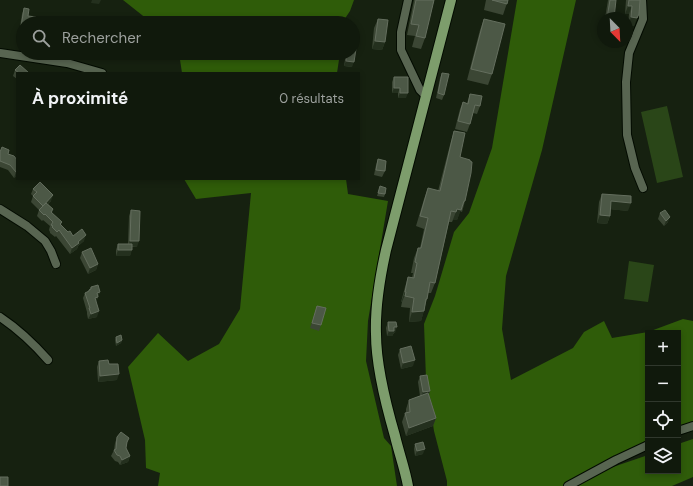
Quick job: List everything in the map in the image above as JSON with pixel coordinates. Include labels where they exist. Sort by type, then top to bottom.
[{"type":"main road","points":[[408,486],[382,386],[378,358],[376,334],[380,277],[451,0]]},
{"type":"street","points":[[408,0],[401,32],[401,50],[420,90],[426,96]]},
{"type":"street","points":[[642,0],[643,19],[629,53],[626,82],[627,135],[635,168],[643,188]]},
{"type":"street","points":[[0,53],[16,55]]},
{"type":"street","points":[[47,60],[67,63],[98,72]]},
{"type":"street","points":[[0,209],[27,226],[45,240],[56,264]]},
{"type":"street","points":[[0,317],[34,345],[48,360]]},
{"type":"street","points":[[681,430],[693,426]]},
{"type":"street","points":[[568,486],[645,446]]},
{"type":"shaded area","points":[[123,0],[354,0],[347,16],[143,16]]},
{"type":"shaded area","points":[[517,0],[576,0],[542,150],[506,276],[502,329],[511,380],[573,348],[584,332],[604,321],[612,338],[645,332],[645,450],[574,486],[447,486],[434,431],[426,379],[424,324],[435,296],[454,232],[469,213],[492,148]]},
{"type":"shaded area","points":[[180,60],[339,60],[337,72],[182,72]]},
{"type":"shaded area","points":[[667,106],[683,177],[657,183],[641,112]]},
{"type":"shaded area","points":[[185,180],[346,180],[348,194],[388,201],[368,321],[366,361],[384,438],[391,446],[397,486],[158,486],[160,473],[146,468],[145,440],[128,367],[158,333],[188,361],[219,344],[240,309],[251,193],[196,199]]},
{"type":"shaded area","points":[[629,261],[654,265],[648,302],[624,299]]},
{"type":"shaded area","points":[[683,319],[693,321],[693,431],[681,434],[681,330],[653,330]]},
{"type":"shaded area","points":[[693,439],[693,477],[672,486],[575,486],[610,468],[645,456],[645,474],[681,474],[681,443]]},
{"type":"building","points":[[416,0],[434,0],[425,38],[416,36],[419,25],[411,24]]},
{"type":"building","points":[[492,0],[508,0],[507,4]]},
{"type":"building","points":[[610,0],[616,0],[615,12],[608,12]]},
{"type":"building","points":[[629,0],[640,0],[639,14],[637,18],[633,17],[632,6],[628,6]]},
{"type":"building","points":[[24,8],[29,9],[28,16],[23,16]]},
{"type":"building","points":[[378,19],[388,20],[385,42],[375,41]]},
{"type":"building","points":[[484,19],[505,24],[492,74],[471,69]]},
{"type":"building","points":[[346,60],[354,60],[354,62]]},
{"type":"building","points":[[20,65],[28,72],[18,72],[15,70]]},
{"type":"building","points":[[442,73],[449,74],[444,95],[438,93]]},
{"type":"building","points":[[394,77],[408,77],[408,93],[400,93],[400,88],[394,88]]},
{"type":"building","points":[[470,94],[482,96],[480,106],[475,105],[470,124],[458,121],[463,102],[468,104]]},
{"type":"building","points":[[454,131],[465,133],[460,157],[472,162],[465,201],[461,210],[457,209],[456,212],[451,211],[435,283],[430,282],[424,311],[412,312],[414,298],[405,296],[405,292],[408,277],[414,278],[418,248],[421,248],[428,218],[420,216],[428,188],[440,191]]},
{"type":"building","points":[[2,147],[9,150],[8,154],[14,156],[16,159],[16,172],[10,165],[0,161],[0,152]]},
{"type":"building","points":[[378,159],[386,161],[385,171],[376,170]]},
{"type":"building","points":[[40,182],[53,195],[43,206],[33,196],[37,192],[33,189]]},
{"type":"building","points":[[380,186],[386,188],[385,194],[378,193]]},
{"type":"building","points":[[602,194],[631,196],[631,203],[611,201],[610,216],[600,215]]},
{"type":"building","points":[[46,203],[53,209],[51,212],[62,222],[60,224],[68,232],[70,231],[73,236],[82,229],[86,235],[72,248],[59,230],[57,232],[52,227],[53,226],[51,225],[53,222],[39,210]]},
{"type":"building","points":[[131,210],[140,211],[139,241],[130,241]]},
{"type":"building","points":[[665,210],[670,217],[666,221],[660,213]]},
{"type":"building","points":[[118,244],[132,244],[132,250],[118,250]]},
{"type":"building","points":[[91,248],[98,264],[90,268],[82,252]]},
{"type":"building","points":[[98,285],[100,292],[97,293],[98,297],[95,298],[99,311],[91,314],[85,293],[91,289],[91,287]]},
{"type":"building","points":[[317,306],[326,308],[321,325],[312,323]]},
{"type":"building","points":[[388,322],[396,322],[397,327],[394,327],[394,331],[389,331]]},
{"type":"building","points":[[121,335],[122,340],[117,343],[116,337]]},
{"type":"building","points":[[411,346],[415,360],[403,363],[400,349]]},
{"type":"building","points":[[108,360],[109,364],[118,364],[119,374],[100,376],[99,361]]},
{"type":"building","points":[[427,375],[430,391],[423,392],[420,376]]},
{"type":"building","points":[[428,393],[436,418],[409,428],[405,413],[410,412],[409,400]]},
{"type":"building","points":[[121,432],[129,438],[126,448],[130,456],[122,460],[114,450],[116,449],[117,437]]},
{"type":"building","points":[[423,442],[425,449],[417,451],[415,444]]},
{"type":"building","points":[[0,477],[8,477],[8,486],[0,486]]}]
